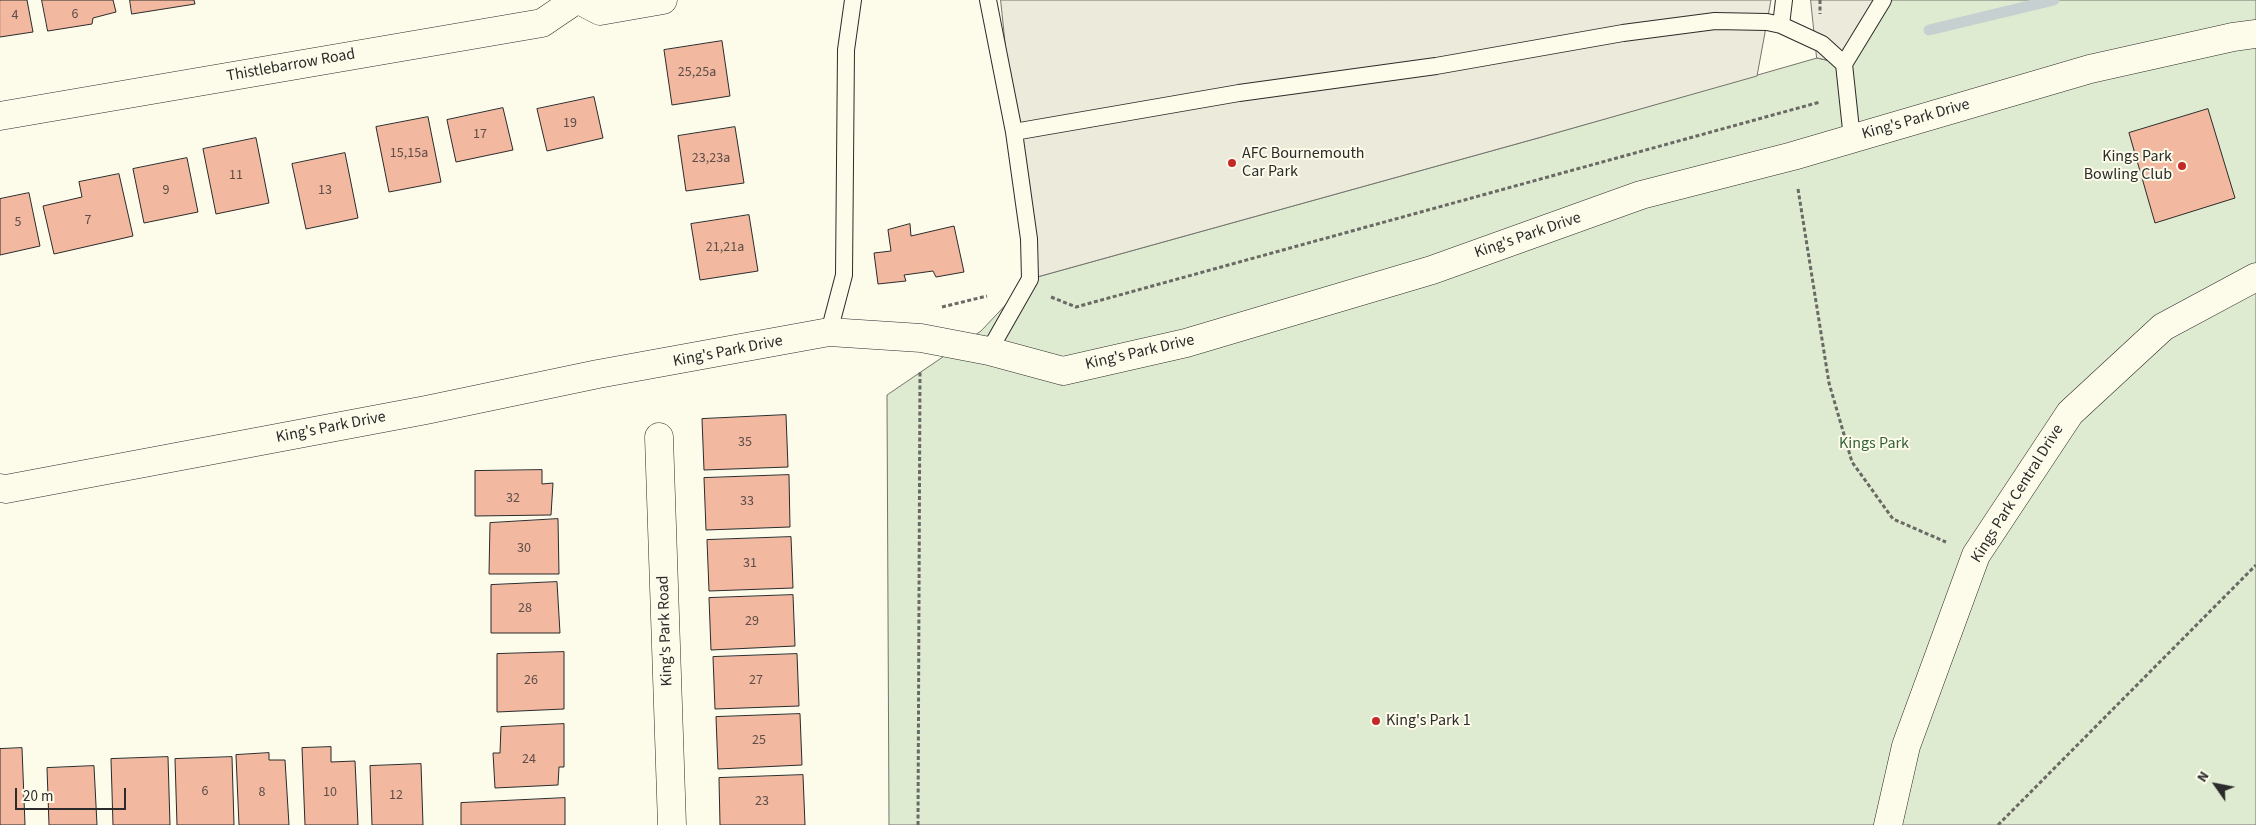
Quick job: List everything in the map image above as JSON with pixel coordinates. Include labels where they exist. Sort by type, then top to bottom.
[{"type":"street","name":"Thistlebarrow Road","points":[[0,116],[542,23],[577,0],[600,11],[663,0]]},
{"type":"street","name":"King's Park Drive","points":[[0,488],[6,489],[120,469],[426,410],[598,374],[830,332],[921,338],[990,351],[1062,370],[1186,343],[1432,270],[1642,196],[1793,156],[2090,69],[2233,37],[2256,34]]},
{"type":"street","name":"Kings Park Central Drive","points":[[1888,825],[1906,746],[1976,555],[2070,413],[2163,327],[2256,277]]},
{"type":"street","name":"King's Park Road","points":[[659,437],[672,825]]},
{"type":"lane","points":[[830,332],[844,275],[846,50],[853,0]]},
{"type":"lane","points":[[988,0],[1014,132],[1029,239],[1030,279],[990,351]]},
{"type":"lane","points":[[1781,26],[1784,0]]},
{"type":"lane","points":[[1852,139],[1844,64],[1883,0]]},
{"type":"lane","points":[[1014,132],[1239,93],[1436,66],[1623,34],[1715,21],[1767,22],[1781,26],[1822,44],[1844,64]]},
{"type":"path","points":[[941,307],[1025,288],[1076,307],[1847,95]]},
{"type":"path","points":[[1793,156],[1829,383],[1852,462],[1893,519],[1976,555]]},
{"type":"path","points":[[918,825],[921,338]]},
{"type":"path","points":[[1998,825],[2256,565]]},
{"type":"green space","name":"Kings Park","points":[[1883,0],[2256,0],[2256,825],[889,825],[887,395],[981,331],[1030,279],[1538,138],[1817,58],[1844,64]]},
{"type":"shaded area","name":"AFC Bournemouth Car Park","points":[[1001,0],[1771,0],[1757,76],[1030,279]]},
{"type":"shaded area","points":[[1811,0],[1883,0],[1844,64],[1817,58]]},
{"type":"building","points":[[0,0],[27,0],[33,32],[0,37]]},
{"type":"building","points":[[42,0],[113,0],[116,12],[93,18],[92,24],[48,31]]},
{"type":"building","points":[[130,0],[194,0],[195,4],[132,14]]},
{"type":"building","points":[[722,41],[730,96],[672,105],[664,50]]},
{"type":"building","points":[[594,97],[603,138],[547,151],[537,109]]},
{"type":"building","points":[[503,108],[513,150],[456,162],[447,120]]},
{"type":"building","name":"Kings Park Bowling Club","points":[[2208,109],[2235,198],[2155,223],[2129,133]]},
{"type":"building","points":[[428,117],[441,182],[389,192],[376,127]]},
{"type":"building","points":[[735,127],[744,183],[686,191],[678,136]]},
{"type":"building","points":[[256,138],[269,203],[216,214],[203,149]]},
{"type":"building","points":[[345,153],[358,218],[306,229],[292,164]]},
{"type":"building","points":[[187,158],[198,212],[144,223],[133,169]]},
{"type":"building","points":[[119,174],[133,236],[54,254],[43,206],[82,197],[79,182]]},
{"type":"building","points":[[29,193],[40,246],[0,255],[0,199]]},
{"type":"building","points":[[749,215],[758,271],[700,280],[691,224]]},
{"type":"building","points":[[910,224],[911,236],[954,226],[964,272],[936,277],[933,271],[904,275],[906,281],[878,284],[874,253],[891,251],[888,230]]},
{"type":"building","points":[[786,415],[788,467],[704,470],[702,419]]},
{"type":"building","points":[[542,470],[542,484],[553,483],[551,515],[475,516],[475,471]]},
{"type":"building","points":[[789,475],[790,527],[706,530],[704,478]]},
{"type":"building","points":[[558,519],[559,574],[489,574],[490,523]]},
{"type":"building","points":[[791,537],[793,588],[709,591],[707,540]]},
{"type":"building","points":[[557,582],[560,633],[491,633],[491,585]]},
{"type":"building","points":[[793,595],[795,646],[711,650],[709,598]]},
{"type":"building","points":[[564,652],[564,709],[497,712],[497,654]]},
{"type":"building","points":[[797,654],[799,706],[715,709],[713,657]]},
{"type":"building","points":[[800,714],[802,765],[718,769],[716,717]]},
{"type":"building","points":[[564,724],[564,767],[559,767],[558,785],[495,788],[493,753],[500,753],[501,727]]},
{"type":"building","points":[[331,747],[331,762],[355,761],[358,825],[305,825],[302,748]]},
{"type":"building","points":[[22,748],[25,825],[0,825],[0,749]]},
{"type":"building","points":[[269,753],[269,760],[285,760],[289,825],[239,825],[236,755]]},
{"type":"building","points":[[168,757],[170,825],[113,825],[111,759]]},
{"type":"building","points":[[232,757],[234,825],[177,825],[175,759]]},
{"type":"building","points":[[421,764],[423,825],[372,825],[370,766]]},
{"type":"building","points":[[94,766],[97,825],[49,825],[47,768]]},
{"type":"building","points":[[803,775],[805,825],[720,825],[719,778]]},
{"type":"building","points":[[565,798],[565,825],[461,825],[461,803]]},
{"type":"waterway","points":[[1929,30],[2054,0]]},
{"type":"place","name":"AFC Bournemouth Car Park","points":[[1232,163]]},
{"type":"place","name":"Kings Park Bowling Club","points":[[2182,166]]},
{"type":"place","name":"King's Park 1","points":[[1376,721]]}]
